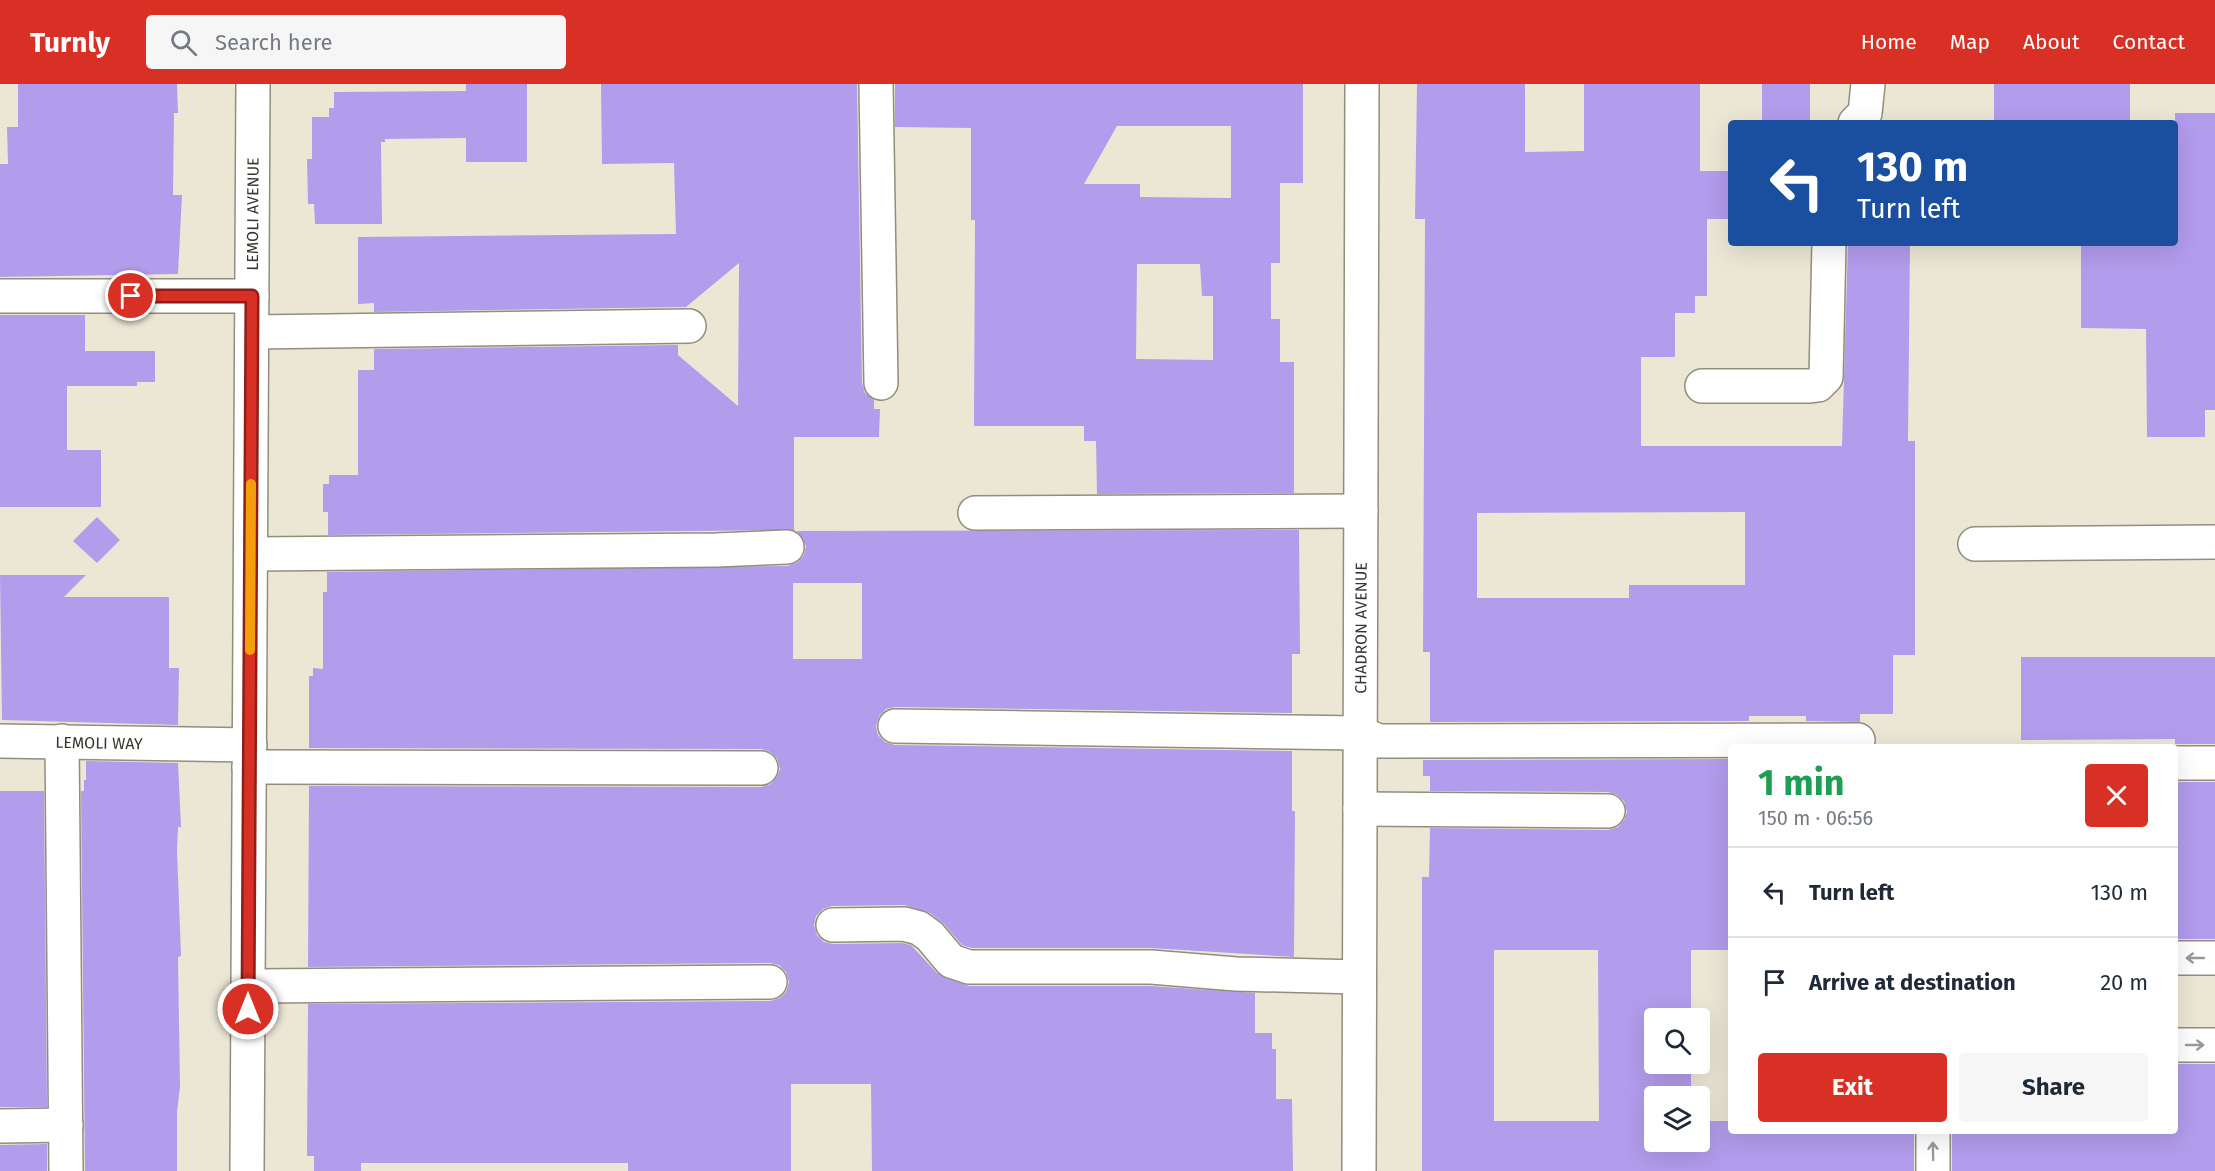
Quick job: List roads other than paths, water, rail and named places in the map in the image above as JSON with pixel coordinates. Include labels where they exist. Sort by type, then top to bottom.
[{"type":"street","name":"LEMOLI AVENUE","points":[[247,1171],[253,84]]},
{"type":"street","points":[[876,84],[881,383]]},
{"type":"street","name":"CHADRON AVENUE","points":[[1359,1171],[1362,84]]},
{"type":"street","points":[[1858,120],[1865,113],[1868,84]]},
{"type":"street","points":[[1702,386],[1810,386],[1818,385],[1826,377],[1829,246]]},
{"type":"street","points":[[0,296],[252,296]]},
{"type":"street","points":[[252,332],[690,326]]},
{"type":"street","points":[[975,513],[1361,511]]},
{"type":"street","points":[[1975,544],[2215,542]]},
{"type":"street","points":[[251,554],[705,551],[787,547]]},
{"type":"street","points":[[895,726],[1360,733],[1379,741],[1858,740]]},
{"type":"street","name":"LEMOLI WAY","points":[[0,741],[197,743],[249,756],[761,768]]},
{"type":"street","points":[[62,741],[66,1171]]},
{"type":"street","points":[[2178,764],[2215,763]]},
{"type":"street","points":[[1360,809],[1608,811]]},
{"type":"street","points":[[833,925],[904,924],[919,928],[930,936],[951,961],[969,968],[1151,967],[1236,974],[1359,977]]},
{"type":"street","points":[[2178,958],[2215,958]]},
{"type":"street","points":[[248,986],[770,982]]},
{"type":"street","points":[[2178,1045],[2215,1045]]},
{"type":"street","points":[[0,1126],[66,1125]]},
{"type":"street","points":[[1933,1134],[1934,1171]]}]
